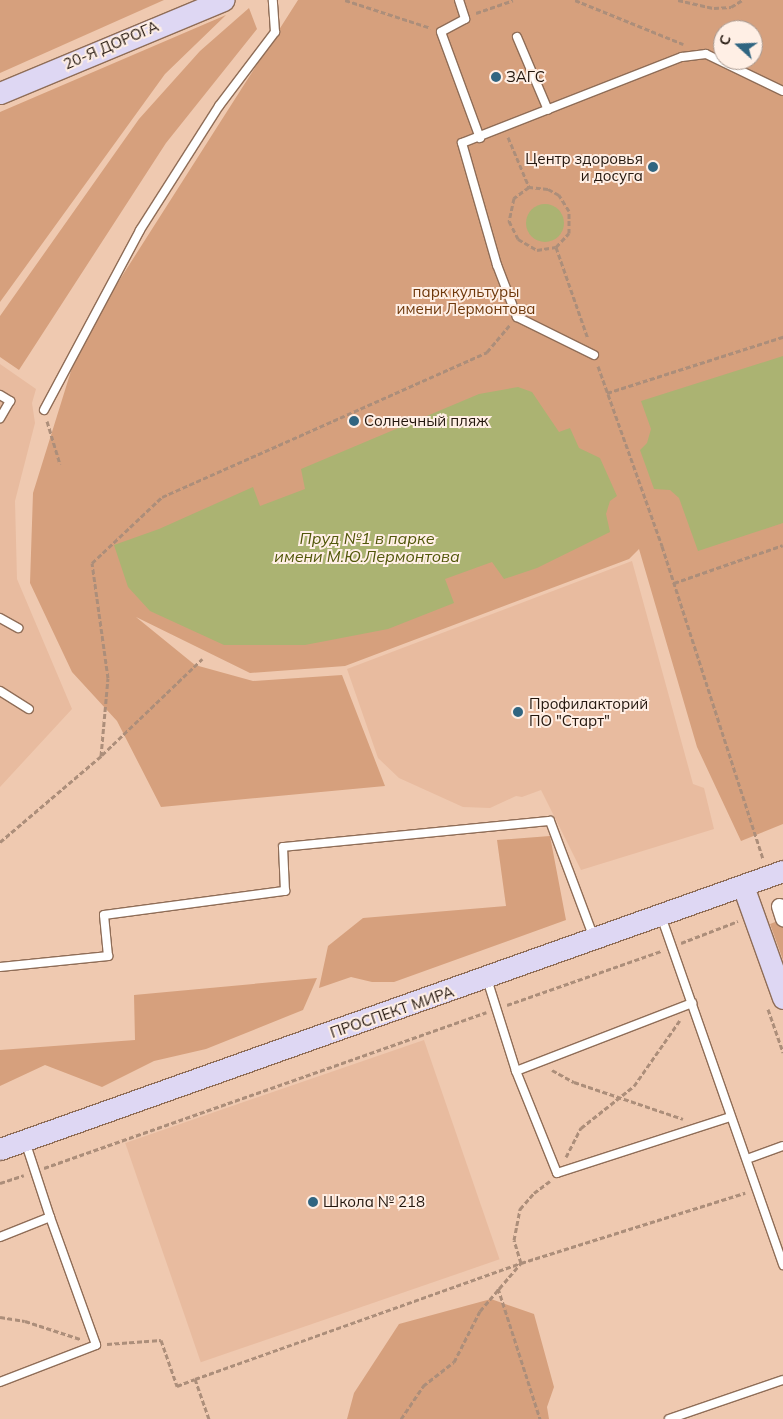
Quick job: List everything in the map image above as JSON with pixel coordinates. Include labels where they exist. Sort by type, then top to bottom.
[{"type":"main road","name":"20-Я ДОРОГА","points":[[0,92],[222,0]]},
{"type":"main road","name":"ПРОСПЕКТ МИРА","points":[[0,1149],[595,940],[776,874]]},
{"type":"main road","points":[[743,886],[783,998]]},
{"type":"lane","points":[[44,410],[140,230],[219,106],[275,32],[273,0]]},
{"type":"lane","points":[[459,0],[465,19],[441,32],[480,138]]},
{"type":"lane","points":[[517,37],[548,110]]},
{"type":"lane","points":[[594,355],[517,317],[497,265],[462,144],[682,57],[706,54],[783,92]]},
{"type":"lane","points":[[0,395],[10,401],[0,418]]},
{"type":"lane","points":[[0,618],[18,628]]},
{"type":"lane","points":[[0,691],[29,709]]},
{"type":"lane","points":[[0,967],[108,956],[104,916],[285,891],[283,847],[550,821],[595,940]]},
{"type":"lane","points":[[661,916],[783,1265]]},
{"type":"lane","points":[[487,978],[516,1071],[560,1172],[698,1125],[730,1117]]},
{"type":"lane","points":[[516,1071],[692,1003]]},
{"type":"lane","points":[[0,1382],[96,1345],[24,1140]]},
{"type":"lane","points":[[747,1159],[783,1146]]},
{"type":"lane","points":[[0,1237],[50,1218]]},
{"type":"lane","points":[[669,1419],[783,1380]]},
{"type":"path","points":[[345,0],[441,32]]},
{"type":"path","points":[[465,19],[513,0]]},
{"type":"path","points":[[575,0],[706,54]]},
{"type":"path","points":[[678,0],[714,8],[731,7],[742,0]]},
{"type":"path","points":[[504,128],[529,187]]},
{"type":"path","points":[[529,187],[559,195],[570,211],[569,233],[556,247],[537,250],[518,239],[509,221],[514,198],[529,187]]},
{"type":"path","points":[[556,247],[776,874]]},
{"type":"path","points":[[101,756],[108,678],[92,563],[162,497],[487,352],[517,317]]},
{"type":"path","points":[[607,394],[783,337]]},
{"type":"path","points":[[44,410],[60,464]]},
{"type":"path","points":[[674,582],[783,545]]},
{"type":"path","points":[[0,842],[101,756],[202,659]]},
{"type":"path","points":[[0,1183],[497,1009],[737,922]]},
{"type":"path","points":[[521,1263],[514,1240],[520,1210],[560,1172],[569,1146],[581,1128],[621,1098],[651,1065],[692,1003]]},
{"type":"path","points":[[540,1063],[574,1082],[698,1125]]},
{"type":"path","points":[[209,1419],[195,1379],[521,1263],[758,1190]]},
{"type":"path","points":[[401,1419],[423,1386],[454,1362],[480,1311],[521,1263]]},
{"type":"path","points":[[498,1288],[540,1419]]},
{"type":"shaded area","points":[[0,364],[36,389],[32,403],[35,423],[15,501],[17,579],[72,709],[0,787]]},
{"type":"shaded area","name":"Профилакторий ПО \"Старт\"","points":[[632,561],[693,784],[704,788],[714,829],[581,870],[541,790],[522,797],[516,796],[490,808],[463,807],[399,778],[378,758],[347,669]]},
{"type":"shaded area","name":"Школа № 218","points":[[424,1040],[500,1259],[201,1362],[125,1143]]},
{"type":"green space","points":[[0,0],[164,0],[0,73]]},
{"type":"green space","name":"парк культуры имени Лермонтова","points":[[298,0],[783,0],[783,824],[741,841],[697,747],[639,549],[629,559],[345,666],[250,673],[136,617],[195,665],[253,681],[342,675],[385,786],[161,807],[117,721],[72,672],[30,583],[33,493],[80,342]]},
{"type":"green space","points":[[249,8],[257,29],[166,143],[19,370],[0,357],[0,316],[139,119],[200,51]]},
{"type":"green space","points":[[226,15],[165,74],[0,302],[0,112]]},
{"type":"green space","points":[[550,836],[566,920],[394,982],[372,982],[351,977],[319,988],[328,946],[363,918],[506,906],[497,840]]},
{"type":"green space","points":[[783,919],[783,960],[770,924]]},
{"type":"green space","points":[[317,978],[303,1010],[206,1049],[154,1061],[102,1087],[45,1065],[0,1086],[0,1050],[135,1040],[134,995]]},
{"type":"green space","points":[[491,1299],[534,1314],[554,1387],[547,1407],[549,1419],[347,1419],[354,1393],[399,1324]]},
{"type":"water","points":[[545,204],[558,210],[564,223],[558,236],[545,242],[532,236],[526,223],[532,210]]},
{"type":"water","points":[[783,356],[783,523],[698,551],[679,498],[670,490],[654,489],[640,450],[647,443],[651,429],[641,401]]},
{"type":"water","name":"Пруд №1 в парке имени М.Ю.Лермонтова","points":[[518,387],[532,392],[559,432],[570,428],[579,448],[600,458],[617,496],[610,501],[606,514],[610,532],[537,568],[504,579],[492,562],[445,579],[454,603],[388,629],[305,645],[224,645],[150,611],[128,587],[114,545],[159,529],[253,487],[260,506],[305,489],[301,469],[479,394]]},
{"type":"place","name":"ЗАГС","points":[[496,77]]},
{"type":"place","name":"Центр здоровья и досуга","points":[[653,167]]},
{"type":"place","name":"Солнечный пляж","points":[[354,421]]},
{"type":"place","name":"Профилакторий ПО \"Старт\"","points":[[518,712]]},
{"type":"place","name":"Школа № 218","points":[[313,1202]]}]
